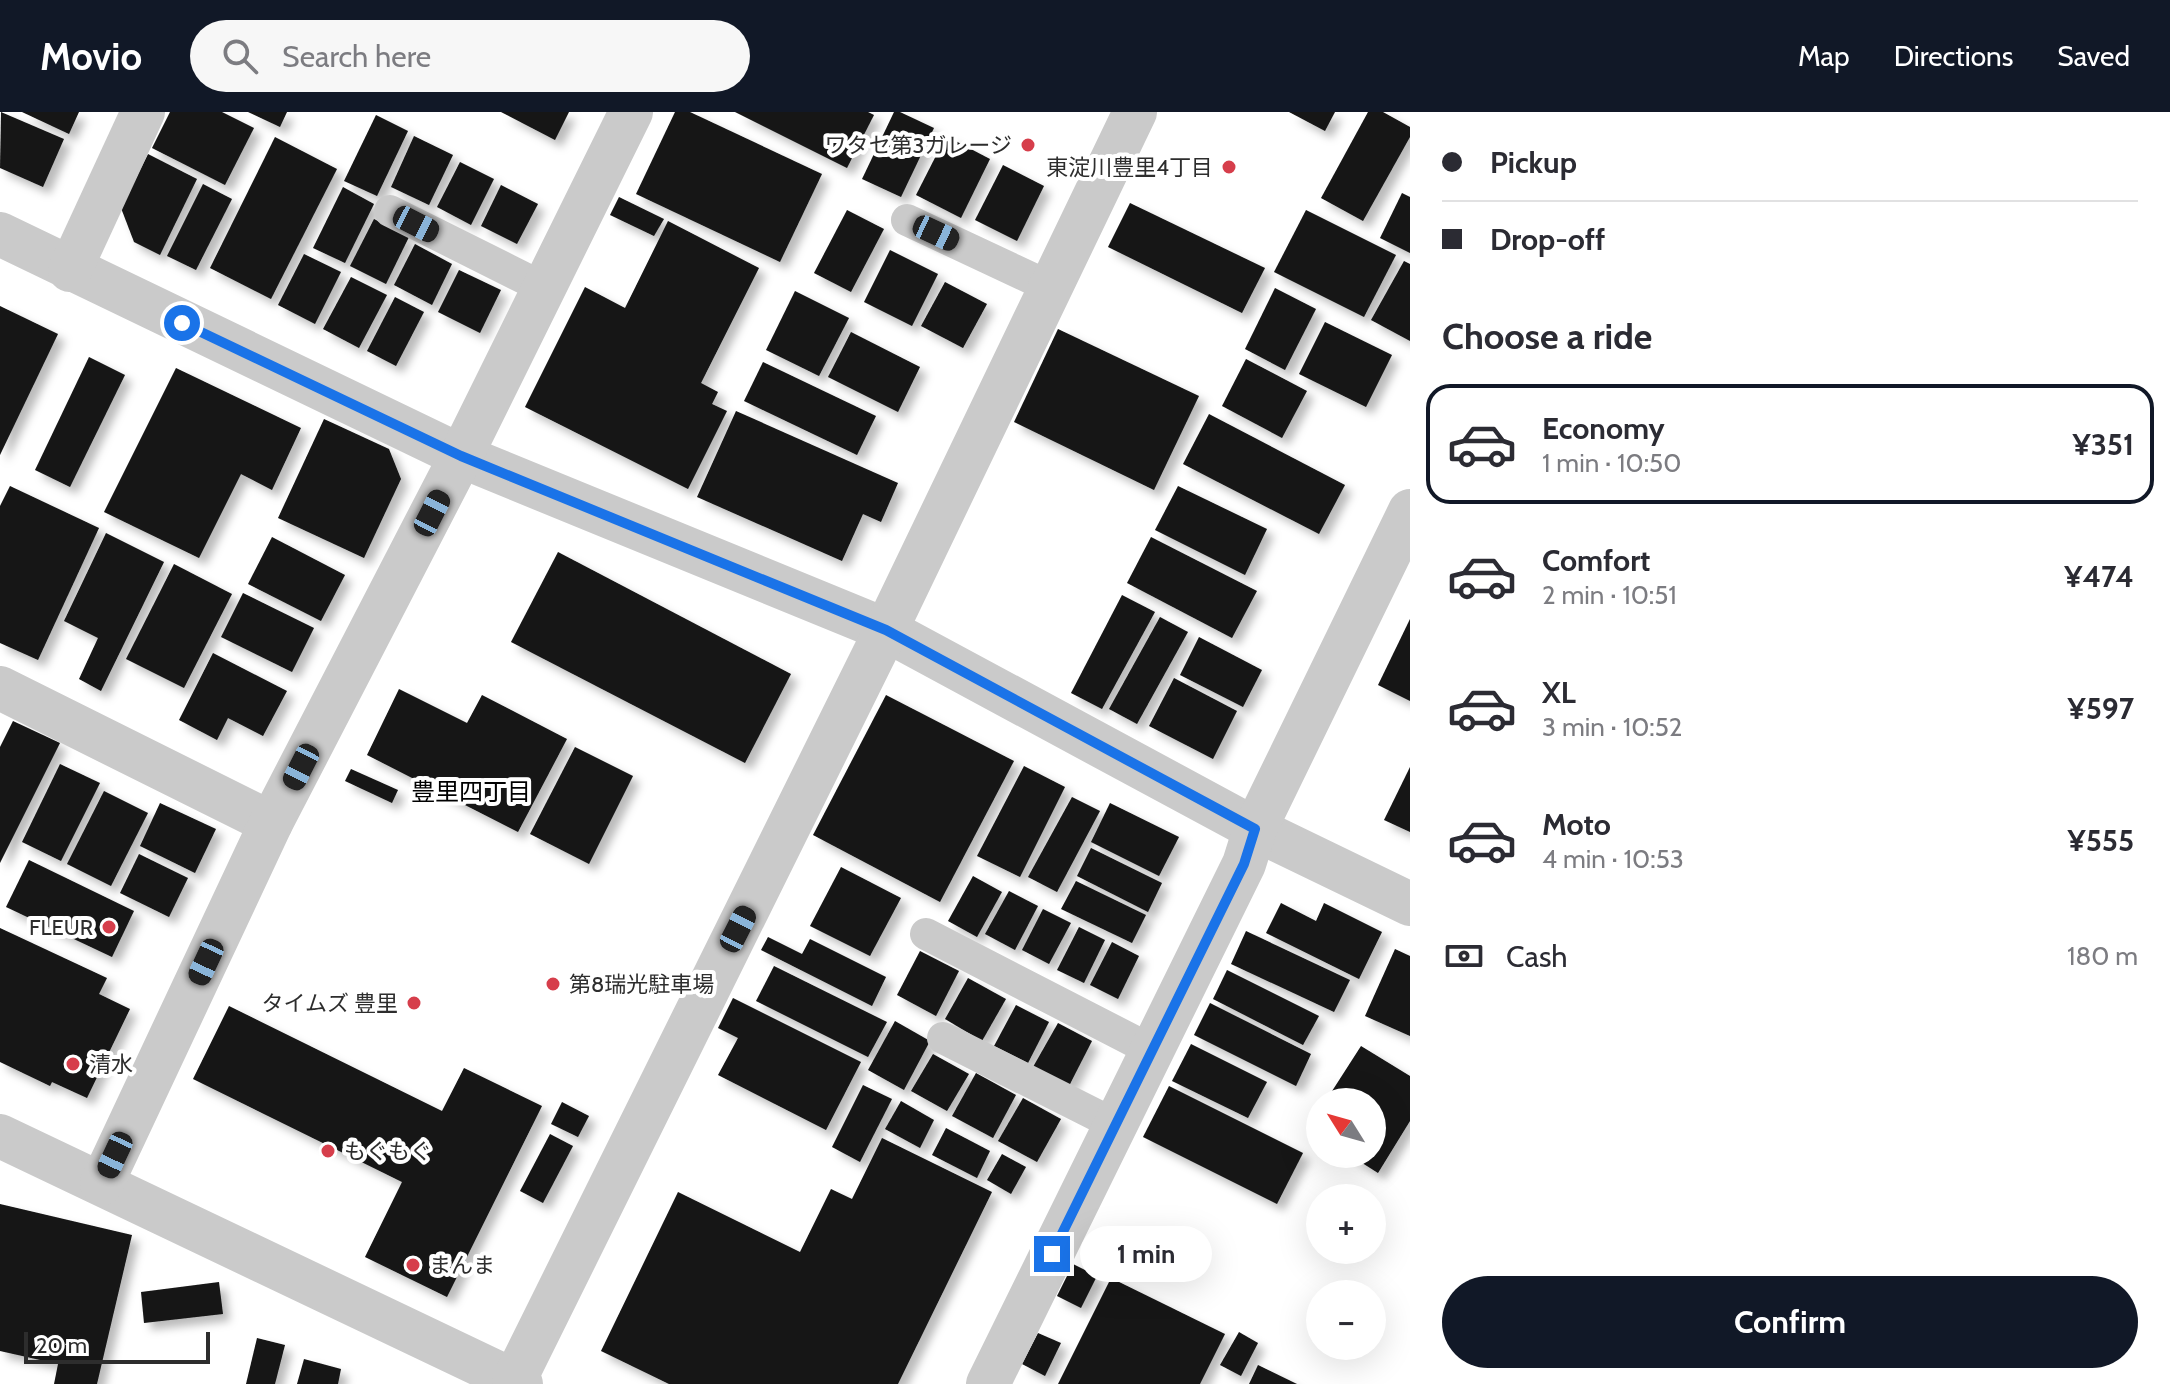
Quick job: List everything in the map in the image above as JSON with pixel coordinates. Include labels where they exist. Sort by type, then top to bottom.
[{"type":"street","points":[[70,270],[143,112]]},
{"type":"street","points":[[102,1183],[271,823],[461,456],[631,112]]},
{"type":"street","points":[[0,1136],[517,1382],[886,630],[1135,112]]},
{"type":"street","points":[[0,234],[461,456],[886,630],[1255,829],[1410,904]]},
{"type":"street","points":[[988,1384],[1244,864],[1255,829],[1410,511]]},
{"type":"street","points":[[0,688],[271,823]]},
{"type":"lane","points":[[390,211],[544,288]]},
{"type":"lane","points":[[907,220],[1050,287]]},
{"type":"lane","points":[[926,934],[1153,1051]]},
{"type":"lane","points":[[943,1038],[1116,1125]]},
{"type":"building","points":[[1,112],[64,139],[43,187],[0,168]]},
{"type":"building","points":[[22,112],[79,112],[69,134]]},
{"type":"building","points":[[170,112],[222,112],[254,128],[225,185],[152,148]]},
{"type":"building","points":[[248,112],[287,112],[280,127]]},
{"type":"building","points":[[501,112],[569,112],[555,140]]},
{"type":"building","points":[[675,112],[690,112],[822,174],[780,262],[636,194]]},
{"type":"building","points":[[735,112],[868,112],[874,115],[847,168]]},
{"type":"building","points":[[894,112],[934,128],[901,197],[862,179]]},
{"type":"building","points":[[1289,112],[1335,112],[1325,131]]},
{"type":"building","points":[[1368,112],[1383,112],[1410,127],[1410,137],[1363,221],[1321,198]]},
{"type":"building","points":[[376,115],[408,131],[377,196],[344,181]]},
{"type":"building","points":[[414,136],[453,155],[429,205],[391,187]]},
{"type":"building","points":[[946,136],[990,159],[961,218],[916,195]]},
{"type":"building","points":[[275,137],[337,169],[271,299],[210,268]]},
{"type":"building","points":[[148,154],[197,179],[160,255],[134,242],[121,208]]},
{"type":"building","points":[[460,162],[494,179],[471,225],[437,207]]},
{"type":"building","points":[[1003,165],[1044,186],[1017,241],[975,220]]},
{"type":"building","points":[[203,184],[232,199],[196,270],[167,256]]},
{"type":"building","points":[[501,185],[538,204],[517,244],[481,226]]},
{"type":"building","points":[[343,187],[374,204],[345,263],[313,248]]},
{"type":"building","points":[[1402,193],[1410,197],[1410,253],[1380,238]]},
{"type":"building","points":[[619,197],[664,219],[654,236],[610,215]]},
{"type":"building","points":[[1130,203],[1265,268],[1242,313],[1108,247]]},
{"type":"building","points":[[847,210],[884,229],[851,292],[814,273]]},
{"type":"building","points":[[1306,210],[1396,255],[1364,317],[1274,272]]},
{"type":"building","points":[[374,219],[409,237],[386,284],[350,266]]},
{"type":"building","points":[[668,221],[759,268],[701,383],[718,392],[712,404],[727,411],[688,489],[525,407],[585,287],[625,308]]},
{"type":"building","points":[[415,244],[452,264],[432,305],[394,285]]},
{"type":"building","points":[[890,250],[938,274],[912,326],[864,302]]},
{"type":"building","points":[[304,254],[341,272],[315,324],[278,305]]},
{"type":"building","points":[[1404,261],[1410,264],[1410,341],[1371,320]]},
{"type":"building","points":[[459,270],[501,290],[480,333],[438,312]]},
{"type":"building","points":[[351,277],[387,295],[359,348],[323,329]]},
{"type":"building","points":[[945,282],[987,304],[963,348],[921,326]]},
{"type":"building","points":[[1275,288],[1316,309],[1285,370],[1245,349]]},
{"type":"building","points":[[795,291],[849,318],[819,376],[766,350]]},
{"type":"building","points":[[395,297],[424,312],[396,366],[367,351]]},
{"type":"building","points":[[0,306],[58,334],[0,455]]},
{"type":"building","points":[[1325,322],[1392,355],[1366,407],[1299,374]]},
{"type":"building","points":[[1058,329],[1199,396],[1154,490],[1014,422]]},
{"type":"building","points":[[851,332],[920,367],[898,412],[828,377]]},
{"type":"building","points":[[89,357],[125,375],[70,487],[35,470]]},
{"type":"building","points":[[1246,359],[1307,391],[1282,438],[1222,406]]},
{"type":"building","points":[[763,362],[876,416],[857,455],[744,401]]},
{"type":"building","points":[[176,368],[301,428],[272,490],[241,474],[199,558],[104,512]]},
{"type":"building","points":[[736,411],[898,483],[881,522],[863,514],[842,561],[697,497]]},
{"type":"building","points":[[1209,414],[1345,485],[1319,534],[1183,464]]},
{"type":"building","points":[[324,419],[389,449],[401,479],[364,558],[278,518]]},
{"type":"building","points":[[10,486],[99,528],[38,660],[0,643],[0,506]]},
{"type":"building","points":[[1178,486],[1267,529],[1245,575],[1155,530]]},
{"type":"building","points":[[106,533],[164,562],[101,691],[79,679],[98,638],[64,621]]},
{"type":"building","points":[[272,537],[345,575],[321,621],[248,584]]},
{"type":"building","points":[[1151,537],[1257,591],[1232,638],[1127,583]]},
{"type":"building","points":[[558,552],[791,674],[745,763],[511,642]]},
{"type":"building","points":[[174,564],[232,594],[184,688],[126,659]]},
{"type":"building","points":[[243,593],[314,628],[292,672],[221,637]]},
{"type":"building","points":[[1122,595],[1155,612],[1102,709],[1071,693]]},
{"type":"building","points":[[1160,617],[1188,632],[1137,724],[1109,709]]},
{"type":"building","points":[[1410,619],[1410,701],[1378,685]]},
{"type":"building","points":[[1199,637],[1262,670],[1243,707],[1180,675]]},
{"type":"building","points":[[213,653],[287,691],[263,736],[228,718],[217,740],[179,720]]},
{"type":"building","points":[[1174,678],[1237,711],[1213,759],[1149,726]]},
{"type":"building","points":[[399,689],[467,723],[482,695],[567,739],[518,832],[367,755]]},
{"type":"building","points":[[886,695],[1014,761],[940,902],[813,835]]},
{"type":"building","points":[[13,721],[60,743],[0,863],[0,747]]},
{"type":"building","points":[[575,747],[633,776],[589,864],[530,834]]},
{"type":"building","points":[[60,764],[100,783],[61,861],[22,842]]},
{"type":"building","points":[[1024,766],[1065,787],[1020,877],[977,856]]},
{"type":"building","points":[[1410,767],[1410,832],[1384,820]]},
{"type":"building","points":[[351,769],[398,790],[392,803],[345,781]]},
{"type":"building","points":[[104,791],[148,813],[111,886],[67,864]]},
{"type":"building","points":[[1072,797],[1100,811],[1057,892],[1028,877]]},
{"type":"building","points":[[160,803],[216,829],[195,873],[140,846]]},
{"type":"building","points":[[1110,803],[1179,837],[1159,876],[1091,842]]},
{"type":"building","points":[[1091,848],[1162,883],[1148,912],[1077,876]]},
{"type":"building","points":[[139,854],[188,878],[169,917],[120,893]]},
{"type":"building","points":[[29,860],[134,911],[112,957],[6,907]]},
{"type":"building","points":[[841,867],[901,898],[870,956],[810,926]]},
{"type":"building","points":[[973,876],[1002,892],[977,937],[948,921]]},
{"type":"building","points":[[1076,881],[1146,915],[1132,943],[1061,909]]},
{"type":"building","points":[[1009,891],[1038,906],[1015,950],[985,934]]},
{"type":"building","points":[[1281,903],[1316,921],[1324,903],[1382,932],[1359,979],[1266,933]]},
{"type":"building","points":[[1043,909],[1071,923],[1049,964],[1022,950]]},
{"type":"building","points":[[1079,927],[1105,940],[1084,983],[1057,970]]},
{"type":"building","points":[[0,928],[107,978],[99,994],[130,1009],[87,1098],[52,1082],[50,1086],[0,1062]]},
{"type":"building","points":[[1246,931],[1350,980],[1334,1012],[1231,964]]},
{"type":"building","points":[[768,937],[802,954],[810,939],[886,977],[872,1006],[761,950]]},
{"type":"building","points":[[1112,942],[1139,956],[1118,999],[1090,985]]},
{"type":"building","points":[[1395,949],[1410,956],[1410,1036],[1365,1016]]},
{"type":"building","points":[[920,951],[959,971],[936,1016],[897,995]]},
{"type":"building","points":[[774,966],[887,1022],[868,1057],[756,1001]]},
{"type":"building","points":[[1227,970],[1319,1016],[1303,1045],[1213,999]]},
{"type":"building","points":[[968,978],[1006,999],[982,1041],[945,1019]]},
{"type":"building","points":[[733,998],[861,1062],[826,1130],[718,1075],[738,1038],[718,1028]]},
{"type":"building","points":[[1210,1003],[1311,1054],[1296,1086],[1194,1035]]},
{"type":"building","points":[[1016,1005],[1049,1022],[1028,1063],[994,1046]]},
{"type":"building","points":[[229,1006],[442,1111],[464,1068],[542,1106],[447,1297],[365,1257],[402,1182],[193,1079]]},
{"type":"building","points":[[895,1021],[930,1041],[904,1090],[868,1070]]},
{"type":"building","points":[[1058,1023],[1092,1041],[1069,1086],[1033,1067]]},
{"type":"building","points":[[1191,1044],[1267,1082],[1248,1118],[1172,1081]]},
{"type":"building","points":[[1361,1046],[1410,1076],[1410,1121],[1386,1160],[1386,1088],[1334,1088]]},
{"type":"building","points":[[933,1054],[969,1074],[947,1111],[911,1091]]},
{"type":"building","points":[[976,1073],[1016,1095],[993,1138],[952,1116]]},
{"type":"building","points":[[863,1085],[892,1099],[860,1162],[832,1147]]},
{"type":"building","points":[[1169,1086],[1303,1153],[1277,1204],[1143,1137]]},
{"type":"building","points":[[1023,1098],[1061,1119],[1037,1162],[998,1141]]},
{"type":"building","points":[[901,1101],[934,1120],[920,1148],[885,1129]]},
{"type":"building","points":[[562,1102],[589,1116],[578,1137],[551,1124]]},
{"type":"building","points":[[946,1128],[990,1151],[977,1178],[932,1155]]},
{"type":"building","points":[[550,1134],[573,1146],[543,1203],[520,1191]]},
{"type":"building","points":[[882,1138],[992,1192],[898,1384],[669,1384],[601,1351],[678,1192],[800,1252],[831,1189],[852,1199]]},
{"type":"building","points":[[1002,1154],[1026,1167],[1011,1194],[987,1180]]},
{"type":"building","points":[[0,1204],[132,1235],[97,1384],[54,1384],[58,1364],[0,1351]]},
{"type":"building","points":[[1073,1264],[1097,1276],[1081,1308],[1057,1296]]},
{"type":"building","points":[[1111,1278],[1225,1334],[1200,1384],[1058,1384]]},
{"type":"building","points":[[219,1282],[223,1314],[144,1323],[141,1292]]},
{"type":"building","points":[[1239,1332],[1258,1343],[1241,1376],[1220,1365]]},
{"type":"building","points":[[1038,1333],[1061,1343],[1045,1376],[1022,1364]]},
{"type":"building","points":[[257,1338],[285,1345],[275,1384],[246,1384]]},
{"type":"building","points":[[304,1359],[341,1369],[338,1384],[297,1384]]},
{"type":"building","points":[[1258,1365],[1297,1384],[1249,1384]]},
{"type":"place","name":"ワタセ第3ガレージ","points":[[1028,145]]},
{"type":"place","name":"東淀川豊里4丁目","points":[[1229,167]]},
{"type":"place","name":"FLEUR","points":[[109,927]]},
{"type":"place","name":"第8瑞光駐車場","points":[[553,984]]},
{"type":"place","name":"タイムズ 豊里","points":[[414,1003]]},
{"type":"place","name":"清水","points":[[73,1064]]},
{"type":"place","name":"もぐもぐ","points":[[328,1151]]},
{"type":"place","name":"まんま","points":[[413,1265]]},
{"type":"district","name":"豊里四丁目","points":[[471,792]]},
{"type":"route","points":[[182,323],[461,456],[886,630],[1255,829],[1244,864],[1052,1254]]}]
